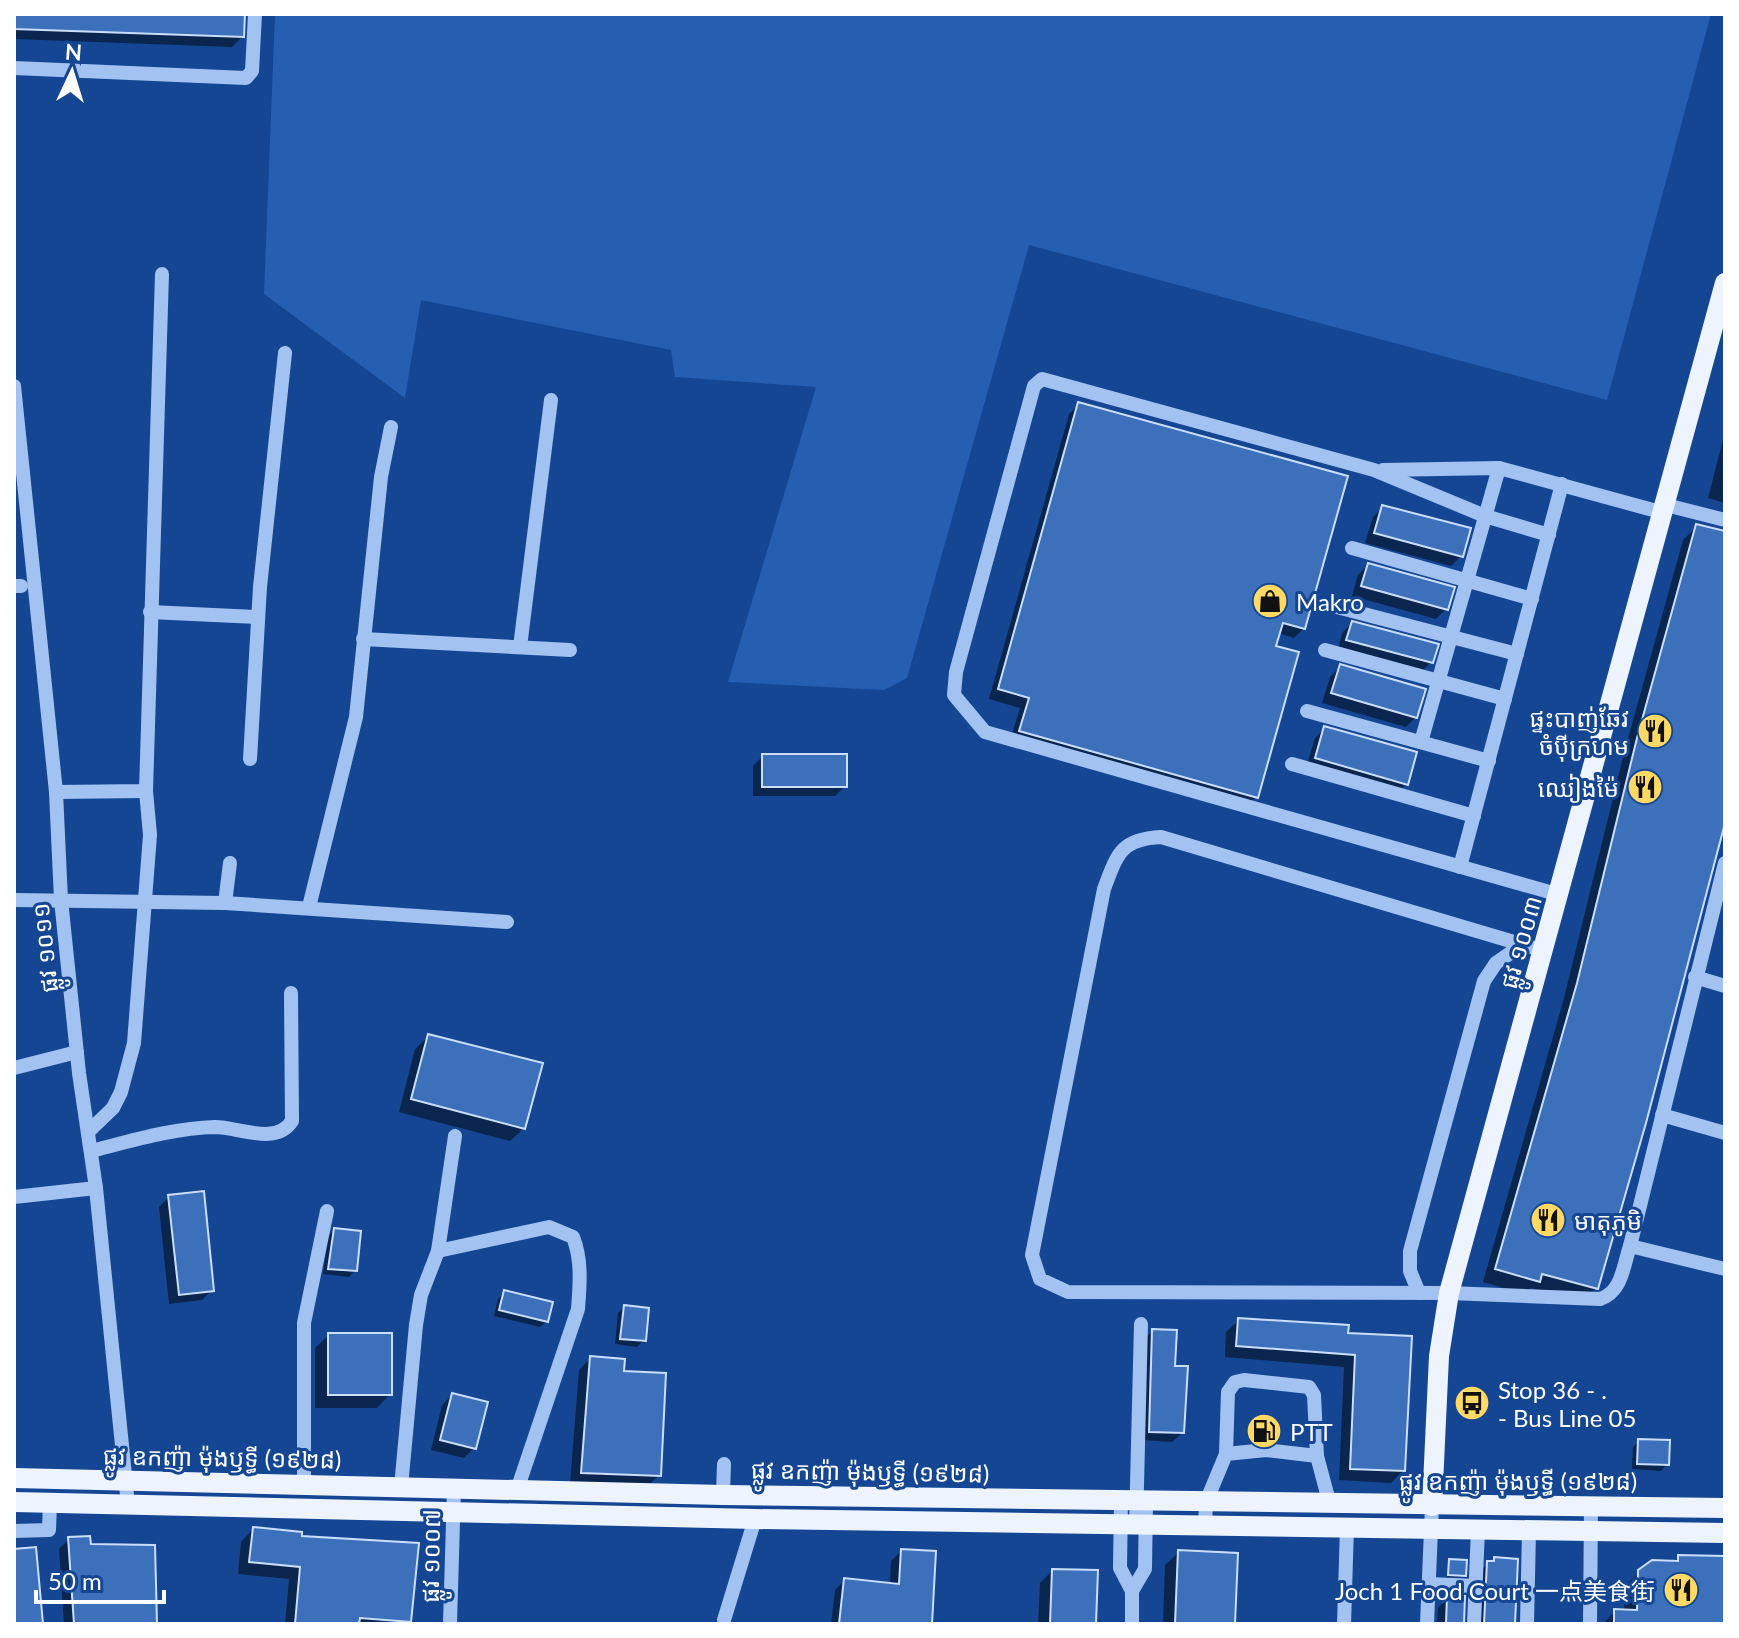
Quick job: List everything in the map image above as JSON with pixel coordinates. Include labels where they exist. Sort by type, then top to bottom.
[{"type":"main road","name":"ផ្លូវ ១០០៣","points":[[1432,1506],[1439,1356],[1449,1293],[1725,283]]},
{"type":"main road","name":"ផ្លូវ ឧកញ៉ា ម៉ុងឫទ្ធី (១៩២៨)","points":[[14,1478],[723,1495],[1725,1508]]},
{"type":"main road","points":[[807,1496],[807,1520]]},
{"type":"main road","name":"ផ្លូវ ឧកញ៉ា ម៉ុងឫទ្ធី (១៩២៨)","points":[[14,1502],[807,1520],[1725,1533]]},
{"type":"street","points":[[14,68],[246,78],[252,71],[255,14]]},
{"type":"street","points":[[88,1132],[113,1108],[121,1092],[134,1043],[150,812],[146,791],[162,274]]},
{"type":"street","points":[[250,759],[257,617],[285,353]]},
{"type":"street","points":[[1549,535],[1485,516],[1374,470],[1042,379],[1034,386],[964,642],[954,695],[985,732],[1560,895]]},
{"type":"street","name":"ផ្លូវ ១០១១","points":[[14,386],[56,792],[61,900],[77,1052],[96,1188],[128,1505]]},
{"type":"street","points":[[520,647],[551,400]]},
{"type":"street","points":[[309,907],[326,828],[343,779],[356,717],[381,477],[391,427]]},
{"type":"street","points":[[1374,470],[1499,468],[1665,509],[1725,520]]},
{"type":"street","points":[[1421,742],[1499,468]]},
{"type":"street","points":[[1460,867],[1562,484]]},
{"type":"street","points":[[1352,548],[1532,599]]},
{"type":"street","points":[[1337,607],[1517,654]]},
{"type":"street","points":[[150,612],[257,617]]},
{"type":"street","points":[[363,639],[570,650]]},
{"type":"street","points":[[1325,650],[1505,699]]},
{"type":"street","points":[[1307,711],[1489,761]]},
{"type":"street","points":[[1292,764],[1474,816]]},
{"type":"street","points":[[56,792],[146,791]]},
{"type":"street","points":[[1544,951],[1161,837],[1139,838],[1118,852],[1104,889],[1032,1255],[1040,1279],[1068,1292],[1449,1293],[1600,1299],[1616,1289],[1630,1246],[1725,863]]},
{"type":"street","points":[[225,903],[230,863]]},
{"type":"street","points":[[14,900],[225,903],[507,922]]},
{"type":"street","points":[[1419,1293],[1410,1271],[1410,1251],[1484,981],[1496,963],[1522,945]]},
{"type":"street","points":[[1695,977],[1725,986]]},
{"type":"street","points":[[91,1151],[198,1129],[217,1127],[268,1135],[289,1126],[291,993]]},
{"type":"street","points":[[14,1068],[77,1052]]},
{"type":"street","points":[[1662,1115],[1725,1133]]},
{"type":"street","points":[[401,1487],[416,1325],[421,1295],[438,1251],[455,1136]]},
{"type":"street","points":[[14,1197],[96,1188]]},
{"type":"street","points":[[304,1485],[304,1323],[327,1211]]},
{"type":"street","points":[[438,1251],[549,1227],[573,1237],[578,1249],[581,1277],[578,1309],[517,1490]]},
{"type":"street","points":[[1630,1246],[1725,1269]]},
{"type":"street","points":[[1132,1591],[1145,1569],[1134,1525],[1141,1324]]},
{"type":"street","points":[[1205,1526],[1206,1502],[1226,1454],[1228,1392],[1235,1382],[1244,1380],[1309,1387],[1314,1395],[1317,1456],[1330,1505]]},
{"type":"street","points":[[1226,1454],[1266,1450],[1317,1456]]},
{"type":"street","points":[[723,1495],[724,1464]]},
{"type":"street","name":"ផ្លូវ ១០០៧","points":[[450,1624],[454,1488]]},
{"type":"street","points":[[1132,1624],[1132,1591],[1120,1568],[1134,1525],[1134,1500]]},
{"type":"street","points":[[14,1531],[49,1530],[50,1503]]},
{"type":"street","name":"ផ្លូវ ១០០៣","points":[[1427,1624],[1432,1506]]},
{"type":"street","points":[[1590,1624],[1591,1506]]},
{"type":"street","points":[[724,1620],[755,1519]]},
{"type":"street","points":[[1344,1624],[1347,1527]]},
{"type":"street","points":[[1474,1624],[1478,1529]]},
{"type":"street","points":[[1527,1624],[1529,1530]]},
{"type":"street","points":[[1429,1584],[1476,1586]]},
{"type":"shaded area","points":[[275,14],[1711,14],[1607,400],[1029,245],[907,678],[884,690],[728,682],[816,387],[675,377],[671,350],[421,300],[405,398],[264,294]]},
{"type":"building","points":[[14,14],[245,14],[244,37],[14,29]]},
{"type":"building","points":[[1078,402],[1348,476],[1305,629],[1283,623],[1276,646],[1299,652],[1258,798],[1019,731],[1029,698],[998,689]]},
{"type":"building","points":[[1382,505],[1471,528],[1463,557],[1374,533]]},
{"type":"building","points":[[1696,524],[1725,531],[1725,823],[1646,1123],[1598,1289],[1542,1274],[1540,1282],[1495,1269],[1577,983],[1637,738]]},
{"type":"building","points":[[1368,563],[1455,587],[1448,610],[1361,586]]},
{"type":"building","points":[[1352,621],[1439,644],[1433,663],[1346,640]]},
{"type":"building","points":[[1340,664],[1426,689],[1417,718],[1331,693]]},
{"type":"building","points":[[1324,726],[1417,752],[1408,785],[1315,758]]},
{"type":"building","points":[[762,754],[847,754],[847,787],[762,787]]},
{"type":"building","points":[[428,1034],[543,1063],[525,1129],[411,1099]]},
{"type":"building","points":[[204,1191],[214,1291],[179,1295],[168,1195]]},
{"type":"building","points":[[334,1228],[361,1231],[357,1271],[328,1269]]},
{"type":"building","points":[[504,1290],[553,1302],[548,1322],[499,1310]]},
{"type":"building","points":[[624,1305],[649,1308],[646,1341],[620,1339]]},
{"type":"building","points":[[1238,1318],[1349,1325],[1348,1333],[1412,1336],[1405,1471],[1350,1469],[1355,1355],[1236,1346]]},
{"type":"building","points":[[1152,1329],[1177,1330],[1175,1366],[1188,1366],[1184,1433],[1149,1432]]},
{"type":"building","points":[[328,1333],[392,1333],[392,1395],[328,1395]]},
{"type":"building","points":[[590,1356],[625,1359],[624,1371],[666,1373],[661,1476],[581,1473]]},
{"type":"building","points":[[452,1393],[488,1402],[476,1449],[440,1440]]},
{"type":"building","points":[[1638,1439],[1670,1440],[1669,1465],[1637,1464]]},
{"type":"building","points":[[253,1527],[302,1532],[302,1536],[419,1543],[411,1622],[360,1618],[359,1624],[295,1624],[300,1567],[249,1562]]},
{"type":"building","points":[[90,1536],[91,1544],[155,1545],[157,1624],[74,1624],[68,1537]]},
{"type":"building","points":[[36,1547],[43,1624],[14,1624],[14,1549]]},
{"type":"building","points":[[901,1549],[936,1551],[932,1624],[839,1624],[844,1578],[899,1584]]},
{"type":"building","points":[[1178,1550],[1238,1553],[1235,1624],[1175,1624]]},
{"type":"building","name":"Joch 1 Food Court 一点美食街","points":[[1678,1555],[1725,1556],[1725,1624],[1614,1624],[1614,1609],[1637,1610],[1638,1570],[1652,1560],[1678,1561]]},
{"type":"building","points":[[1494,1557],[1518,1559],[1515,1624],[1484,1624],[1487,1561],[1494,1561]]},
{"type":"building","points":[[1449,1559],[1467,1560],[1466,1576],[1448,1575]]},
{"type":"building","points":[[1052,1569],[1098,1570],[1096,1624],[1050,1624]]},
{"type":"building","points":[[1447,1595],[1465,1596],[1464,1624],[1446,1624]]},
{"type":"place","name":"Makro","points":[[1270,601]]},
{"type":"place","name":"ផ្ទះបាញ់ឆែវ ចំប៉ីក្រហម","points":[[1655,731]]},
{"type":"place","name":"ឈៀងម៉ៃ","points":[[1645,787]]},
{"type":"place","name":"មាតុភូមិ","points":[[1548,1220]]},
{"type":"place","name":"Stop 36 - . - Bus Line 05","points":[[1472,1403]]},
{"type":"place","name":"PTT","points":[[1264,1431]]},
{"type":"place","name":"Joch 1 Food Court 一点美食街","points":[[1681,1590]]}]
